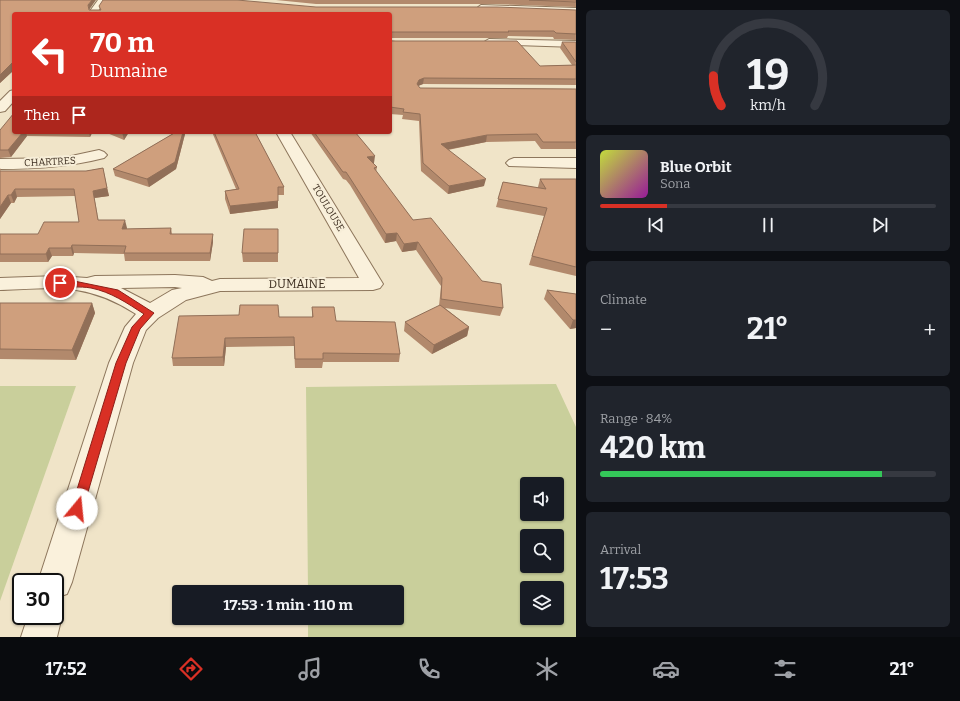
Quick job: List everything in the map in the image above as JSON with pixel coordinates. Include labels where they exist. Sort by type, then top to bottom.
[{"type":"street","points":[[95,12],[94,9],[102,0]]},
{"type":"street","points":[[473,8],[576,11]]},
{"type":"street","points":[[478,42],[576,44]]},
{"type":"street","points":[[0,107],[12,96]]},
{"type":"street","name":"TOULOUSE","points":[[284,134],[373,284]]},
{"type":"street","name":"CHARTRES","points":[[0,164],[56,164],[75,162],[99,155]]},
{"type":"street","points":[[514,163],[576,163]]},
{"type":"street","name":"DUMAINE","points":[[0,284],[175,281],[220,284],[373,284]]},
{"type":"street","name":"DUMAINE","points":[[74,283],[115,292],[150,313],[179,295],[220,284]]},
{"type":"street","points":[[58,573],[121,363],[136,327],[150,313]]},
{"type":"street","points":[[38,637],[42,625]]},
{"type":"green space","points":[[556,384],[576,427],[576,637],[308,637],[308,625],[404,625],[404,585],[308,585],[306,387]]},
{"type":"green space","points":[[0,386],[76,386],[0,601]]},
{"type":"building","points":[[0,0],[92,0],[88,5],[89,10],[101,10],[99,6],[103,0],[237,0],[316,7],[497,7],[576,10],[576,34],[556,33],[554,31],[392,32],[392,12],[12,12],[12,63],[0,75]]},
{"type":"building","points":[[529,0],[576,0],[576,2]]},
{"type":"building","points":[[392,41],[517,41],[540,66],[576,65],[576,79],[424,78],[419,80],[417,84],[420,88],[576,89],[576,142],[543,142],[537,134],[487,135],[441,144],[486,179],[449,186],[423,163],[420,114],[403,112],[404,109],[392,107]]},
{"type":"building","points":[[562,42],[576,42],[576,62]]},
{"type":"building","points":[[12,115],[12,134],[21,134],[8,150],[0,150],[0,130]]},
{"type":"building","points":[[173,134],[182,134],[175,162],[147,179],[113,169]]},
{"type":"building","points":[[215,134],[256,134],[284,187],[278,187],[278,201],[230,206],[225,191],[239,189]]},
{"type":"building","points":[[315,134],[357,134],[375,156],[367,157],[377,167],[374,168],[413,220],[431,218],[482,281],[501,284],[503,308],[441,299],[442,278],[418,242],[404,244],[397,233],[386,234],[346,172],[343,172]]},
{"type":"building","points":[[103,168],[107,188],[93,191],[98,220],[125,220],[122,229],[171,228],[170,234],[213,234],[210,253],[124,253],[126,246],[72,245],[71,248],[49,248],[46,254],[0,254],[0,234],[38,234],[44,222],[79,222],[74,189],[15,189],[11,195],[8,195],[0,207],[0,171],[86,171]]},
{"type":"building","points":[[540,179],[576,179],[576,267],[532,256],[547,208],[498,199],[503,182],[546,189]]},
{"type":"building","points":[[244,229],[278,229],[278,253],[242,253]]},
{"type":"building","points":[[547,290],[576,294],[576,320],[573,320]]},
{"type":"building","points":[[0,303],[92,303],[72,350],[0,349]]},
{"type":"building","points":[[240,305],[278,305],[279,317],[313,317],[312,307],[334,307],[336,321],[395,322],[400,354],[323,353],[323,359],[295,359],[294,337],[225,338],[223,357],[172,358],[179,316],[239,315]]},
{"type":"building","points":[[440,305],[469,327],[434,345],[405,322]]},
{"type":"route","points":[[60,283],[74,283],[94,286],[115,292],[150,313],[136,327],[128,343],[77,509]]}]
